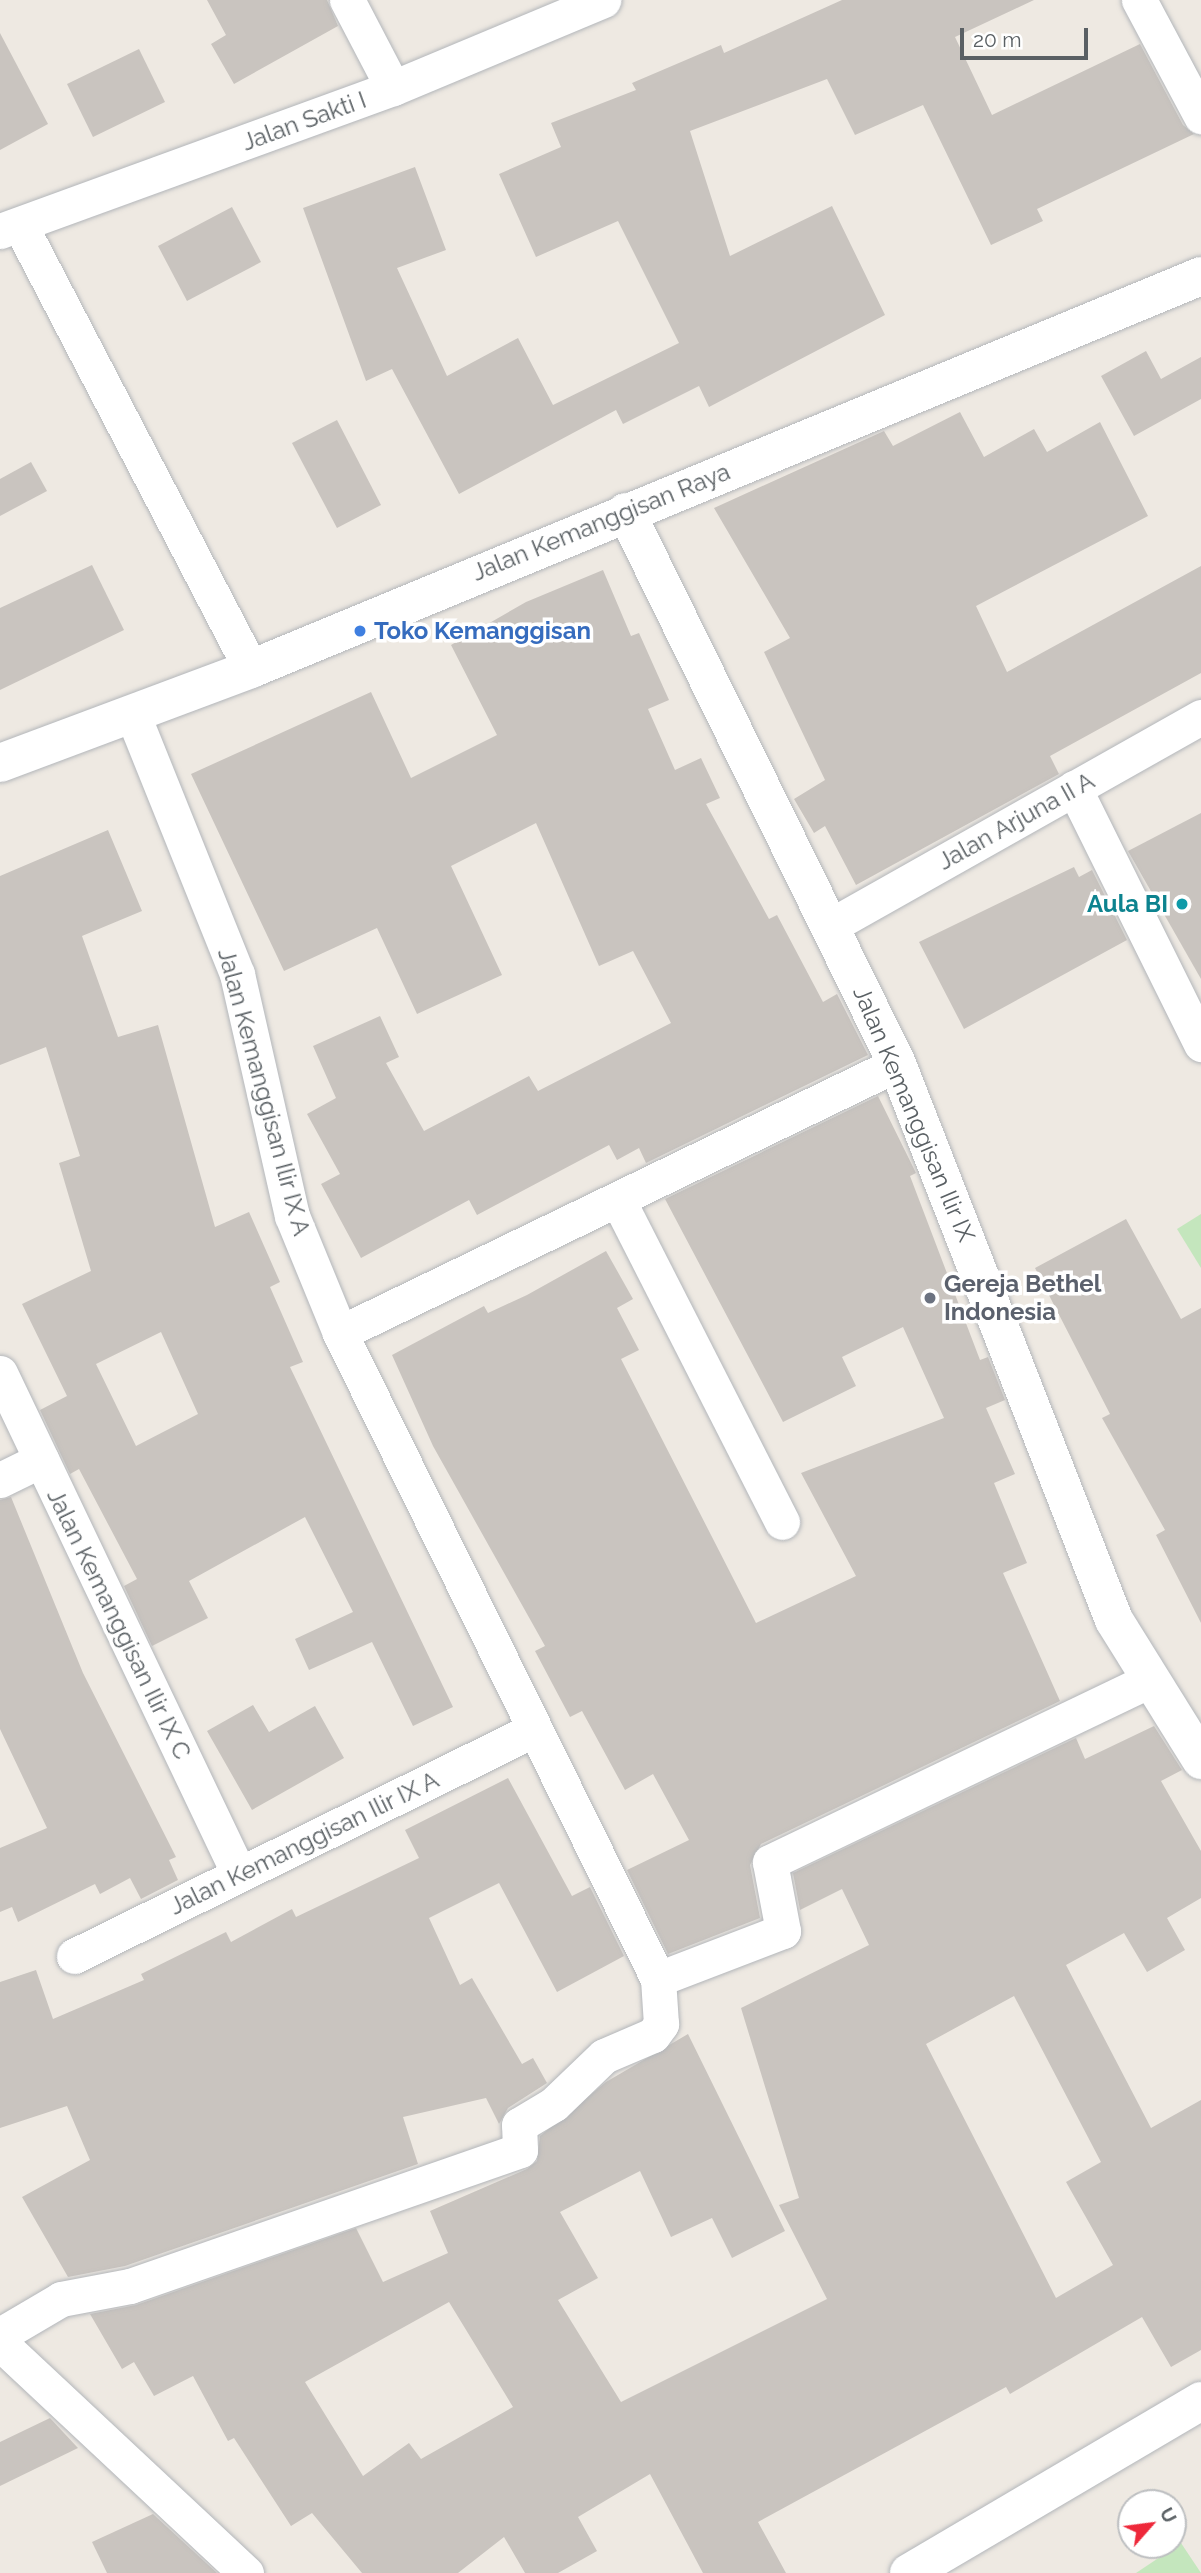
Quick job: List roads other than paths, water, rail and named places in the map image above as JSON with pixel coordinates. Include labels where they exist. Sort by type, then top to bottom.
[{"type":"street","points":[[347,0],[393,88]]},
{"type":"street","name":"Jalan Sakti I","points":[[10,228],[393,88],[603,0]]},
{"type":"street","points":[[1139,0],[1201,116]]},
{"type":"street","points":[[10,228],[251,669]]},
{"type":"street","name":"Jalan Kemanggisan Raya","points":[[0,763],[251,669],[1201,276]]},
{"type":"street","name":"Jalan Kemanggisan Ilir IX","points":[[626,512],[832,925],[897,1064],[1114,1619],[1148,1681],[1199,1755]]},
{"type":"street","name":"Jalan Kemanggisan Ilir IX A","points":[[133,715],[237,974],[292,1216],[340,1333],[533,1730],[658,1979]]},
{"type":"street","name":"Jalan Arjuna II A","points":[[832,925],[1201,717]]},
{"type":"street","points":[[1074,788],[1201,1044]]},
{"type":"street","points":[[340,1333],[620,1202],[897,1064]]},
{"type":"street","points":[[620,1202],[782,1522]]},
{"type":"street","name":"Jalan Kemanggisan Ilir IX C","points":[[0,1373],[239,1874]]},
{"type":"street","points":[[0,1480],[41,1460]]},
{"type":"street","points":[[0,2335],[61,2299],[130,2286],[520,2150],[519,2125],[554,2104],[604,2056],[653,2035],[661,2024],[658,1979],[783,1931],[770,1862],[1148,1681]]},
{"type":"street","name":"Jalan Kemanggisan Ilir IX A","points":[[74,1956],[533,1730]]},
{"type":"street","points":[[0,2343],[246,2573]]},
{"type":"street","points":[[909,2573],[1201,2401]]},
{"type":"place","name":"Toko Kemanggisan","points":[[360,631]]},
{"type":"place","name":"Aula BI","points":[[1182,904]]},
{"type":"place","name":"Gereja Bethel Indonesia","points":[[930,1298]]}]
